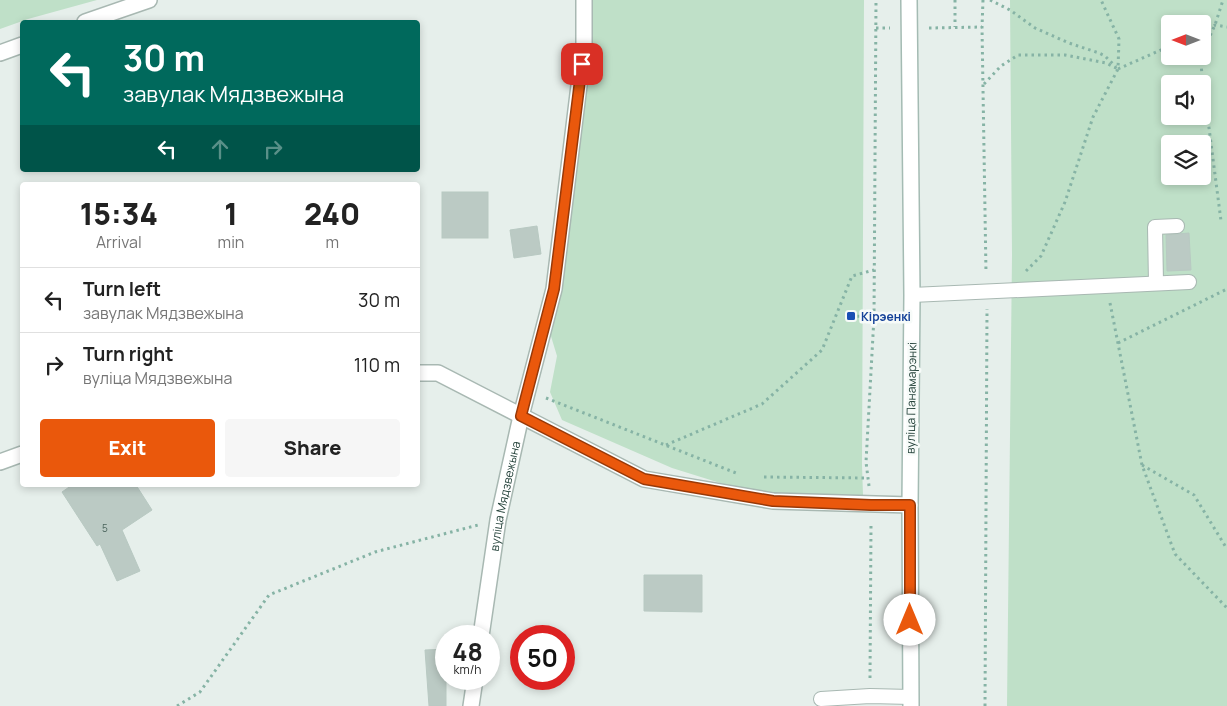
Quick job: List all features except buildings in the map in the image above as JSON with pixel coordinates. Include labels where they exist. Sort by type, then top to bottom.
[{"type":"street","points":[[91,20],[149,0]]},
{"type":"street","name":"вуліца Мядзвежына","points":[[483,625],[498,520],[527,391],[554,289],[584,45],[584,0]]},
{"type":"street","name":"вуліца Панамарэнкі","points":[[909,0],[912,295],[911,701]]},
{"type":"street","points":[[0,53],[20,46]]},
{"type":"street","points":[[420,372],[438,373],[644,479],[773,501],[910,505]]},
{"type":"street","points":[[0,462],[20,455]]},
{"type":"street","points":[[471,706],[473,690]]},
{"type":"lane","points":[[1156,283],[1155,227],[1177,226]]},
{"type":"lane","points":[[912,295],[1189,282]]},
{"type":"lane","points":[[821,699],[870,696],[911,701]]},
{"type":"path","points":[[870,696],[871,505],[866,462],[874,316],[876,0]]},
{"type":"path","points":[[955,0],[955,27]]},
{"type":"path","points":[[983,0],[987,291],[984,706]]},
{"type":"path","points":[[990,0],[1010,10],[1035,28],[1069,43],[1099,52],[1118,69]]},
{"type":"path","points":[[1005,290],[1041,256],[1065,202],[1093,117],[1118,69],[1119,39],[1101,0]]},
{"type":"path","points":[[1211,33],[1223,0]]},
{"type":"path","points":[[1211,27],[1215,25],[1227,27]]},
{"type":"path","points":[[1118,69],[1161,50]]},
{"type":"path","points":[[983,84],[1001,66],[1018,56],[1065,56],[1106,63],[1118,69]]},
{"type":"path","points":[[1201,65],[1221,221]]},
{"type":"path","points":[[665,445],[762,404],[822,350],[852,276],[874,270]]},
{"type":"path","points":[[1106,286],[1142,465],[1175,554],[1227,608]]},
{"type":"path","points":[[1118,342],[1227,289]]},
{"type":"path","points":[[851,316],[912,317]]},
{"type":"path","points":[[527,391],[738,474]]},
{"type":"path","points":[[1142,465],[1194,495],[1227,549]]},
{"type":"path","points":[[756,477],[868,478]]},
{"type":"path","points":[[177,706],[200,692],[269,595],[374,552],[498,520]]},
{"type":"green space","points":[[0,0],[97,0],[20,20],[20,22],[0,29]]},
{"type":"green space","points":[[590,0],[864,0],[863,495],[768,494],[733,487],[672,468],[562,420],[550,392],[557,356],[550,333]]},
{"type":"green space","points":[[1010,0],[1227,0],[1227,706],[1007,706],[1012,255]]},
{"type":"place","name":"Кірэенкі","points":[[851,316]]},
{"type":"route","points":[[582,64],[554,289],[521,416],[644,479],[773,501],[910,505],[910,620]]}]
